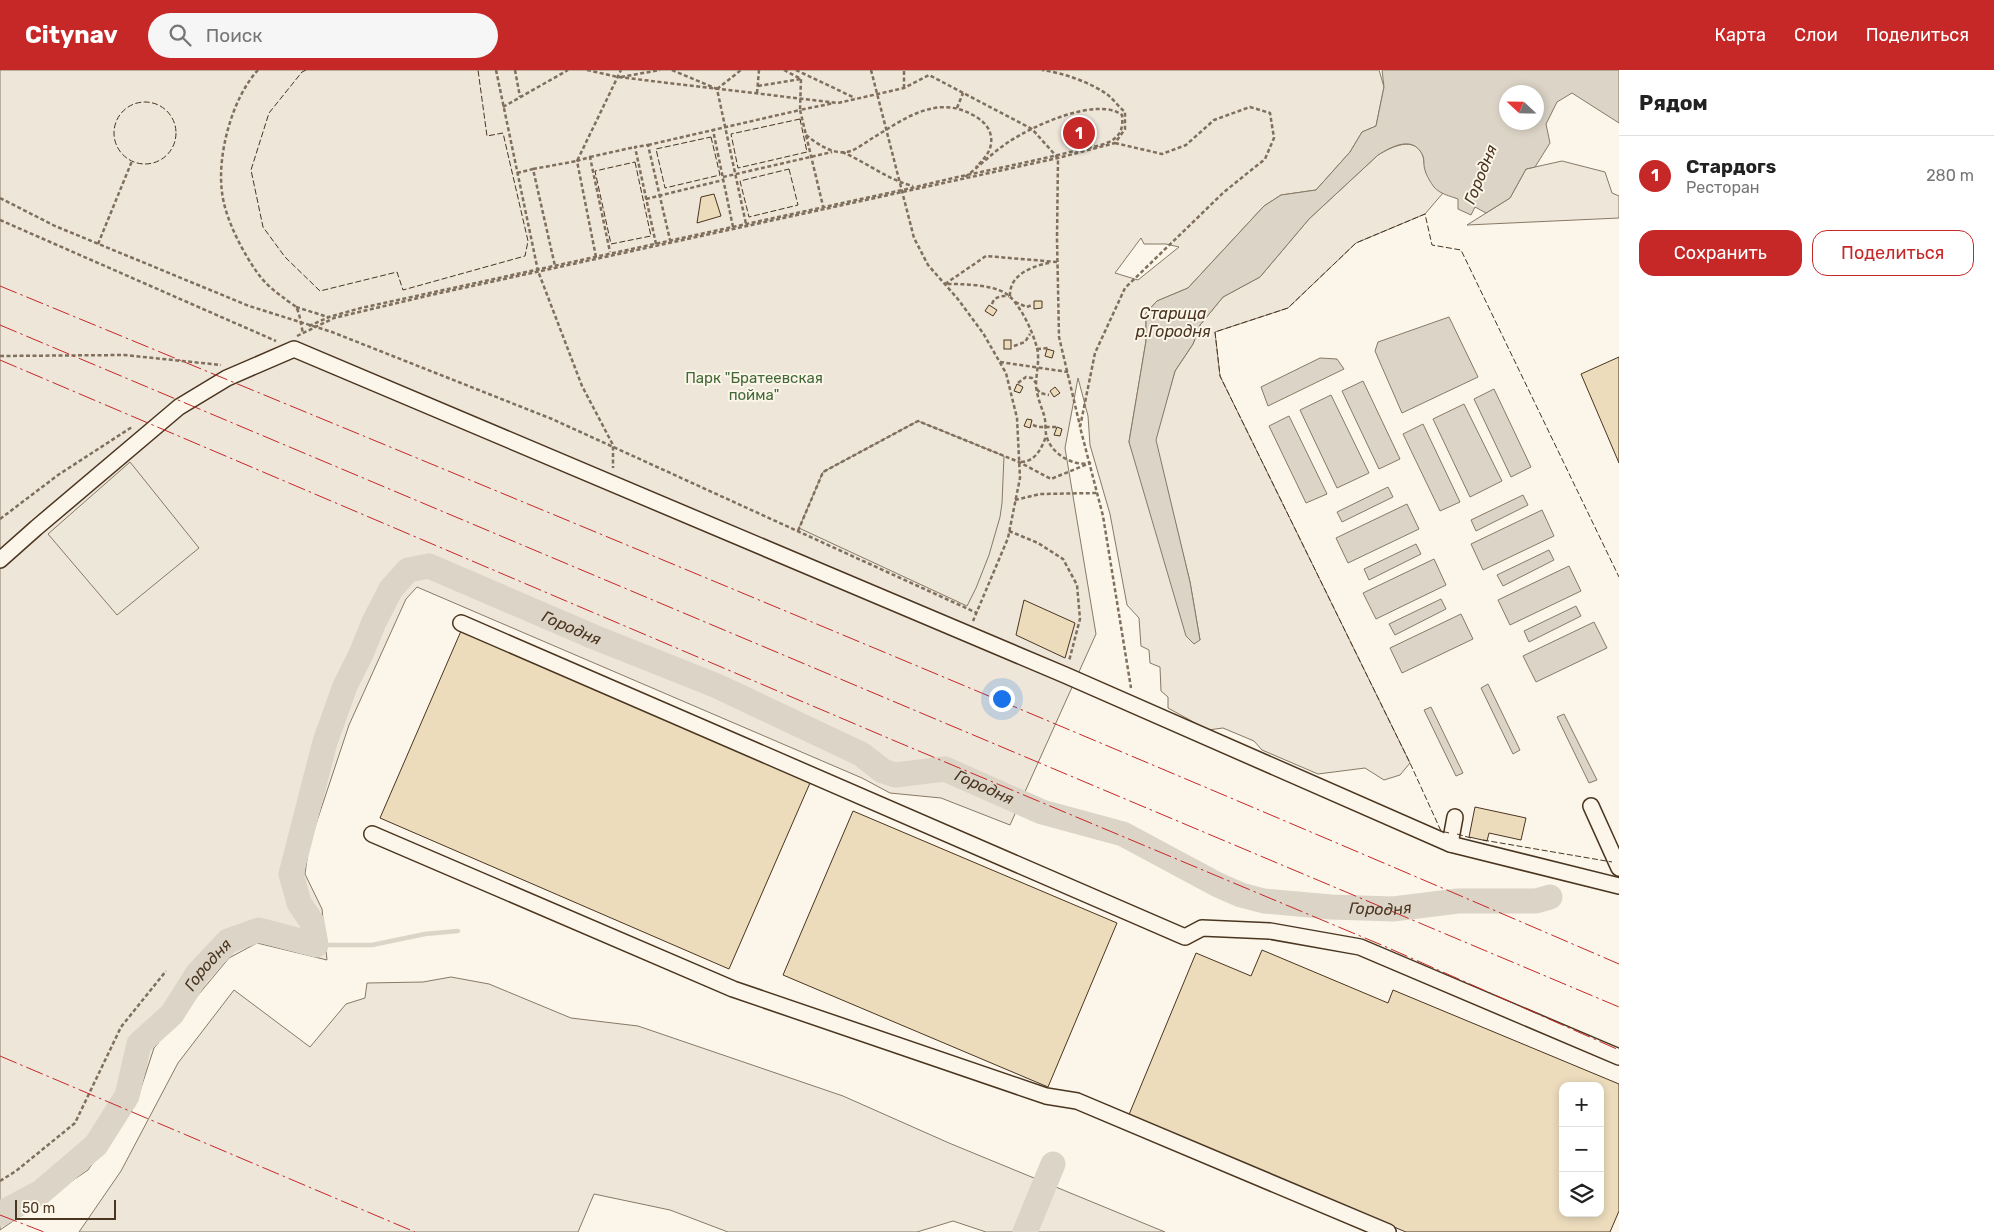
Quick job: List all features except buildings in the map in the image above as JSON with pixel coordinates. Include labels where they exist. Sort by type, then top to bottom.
[{"type":"lane","points":[[0,560],[179,407],[227,378],[294,349],[1065,675],[1450,844],[1619,886]]},
{"type":"lane","points":[[461,623],[1185,936],[1202,928],[1270,931],[1360,946],[1619,1057]]},
{"type":"lane","points":[[1591,806],[1619,868]]},
{"type":"lane","points":[[1450,844],[1456,817]]},
{"type":"lane","points":[[372,834],[733,989],[1046,1096],[1077,1101],[1388,1232]]},
{"type":"path","points":[[258,70],[236,105],[222,158],[222,192],[232,226],[242,248],[260,276],[278,294],[296,307],[334,318]]},
{"type":"path","points":[[496,70],[538,270],[582,386],[613,445],[614,483]]},
{"type":"path","points":[[515,70],[520,97]]},
{"type":"path","points":[[503,106],[568,70]]},
{"type":"path","points":[[587,70],[618,77],[838,103]]},
{"type":"path","points":[[596,257],[576,161],[621,70]]},
{"type":"path","points":[[618,77],[660,70]]},
{"type":"path","points":[[672,70],[717,89]]},
{"type":"path","points":[[717,89],[741,70]]},
{"type":"path","points":[[757,94],[759,70]]},
{"type":"path","points":[[784,70],[801,79]]},
{"type":"path","points":[[796,70],[856,98]]},
{"type":"path","points":[[871,70],[914,238],[928,265],[983,333],[1000,362],[1006,373],[1017,418],[1020,478],[1009,531],[968,634]]},
{"type":"path","points":[[904,70],[904,88]]},
{"type":"path","points":[[902,190],[964,178],[1115,143],[1125,130],[1125,112],[1108,95],[1081,81],[1052,71],[1042,70]]},
{"type":"path","points":[[518,173],[904,88],[930,75],[1032,129],[1057,157],[1056,262],[1058,336],[1103,516],[1134,705]]},
{"type":"path","points":[[758,86],[801,79]]},
{"type":"path","points":[[801,79],[800,110],[823,208]]},
{"type":"path","points":[[717,89],[746,224]]},
{"type":"path","points":[[957,108],[962,93]]},
{"type":"path","points":[[646,199],[735,174],[852,150],[921,110],[947,106],[970,113],[985,124],[992,139],[986,156],[970,173]]},
{"type":"path","points":[[1080,427],[1095,353],[1125,288],[1224,192],[1265,159],[1274,138],[1270,113],[1250,107],[1214,120],[1186,145],[1162,154],[1110,142]]},
{"type":"path","points":[[314,328],[334,318],[555,266],[823,208],[970,173],[1057,157],[1110,142],[1122,130],[1122,115],[1102,110],[1083,110],[1052,119],[1009,142],[970,173],[964,178]]},
{"type":"path","points":[[713,130],[733,227]]},
{"type":"path","points":[[806,135],[823,148],[841,151],[900,182],[922,187]]},
{"type":"path","points":[[648,145],[670,241]]},
{"type":"path","points":[[635,147],[656,244]]},
{"type":"path","points":[[590,157],[610,254]]},
{"type":"path","points":[[98,244],[132,161]]},
{"type":"path","points":[[533,169],[555,266]]},
{"type":"path","points":[[0,198],[55,226],[249,306],[350,339],[552,418],[977,613]]},
{"type":"path","points":[[0,220],[294,349]]},
{"type":"path","points":[[945,284],[986,256],[1056,262]]},
{"type":"path","points":[[1056,262],[1037,265],[1023,272],[1013,284],[1010,296],[1024,317],[1037,349],[1036,384],[1046,426],[1046,434],[1050,444],[1064,457],[1078,463],[1090,463]]},
{"type":"path","points":[[309,326],[329,317],[361,308],[538,270]]},
{"type":"path","points":[[945,284],[961,284],[1002,291],[1024,306],[1032,305]]},
{"type":"path","points":[[992,304],[1000,296],[1010,296]]},
{"type":"path","points":[[296,307],[303,333]]},
{"type":"path","points":[[1014,346],[1025,342],[1030,332]]},
{"type":"path","points":[[1037,349],[1048,348]]},
{"type":"path","points":[[0,356],[124,355],[228,366],[220,371]]},
{"type":"path","points":[[1000,362],[1068,372]]},
{"type":"path","points":[[1018,383],[1026,377],[1035,380],[1040,393],[1049,395]]},
{"type":"path","points":[[798,531],[823,472],[918,421],[1019,462],[1051,478],[1090,463]]},
{"type":"path","points":[[0,520],[58,475],[140,422]]},
{"type":"path","points":[[1033,425],[1038,427],[1058,426]]},
{"type":"path","points":[[1019,462],[1026,462],[1038,453],[1046,434]]},
{"type":"path","points":[[1015,500],[1040,494],[1097,493]]},
{"type":"path","points":[[1009,531],[1038,543],[1063,560],[1077,585],[1080,619],[1065,675]]},
{"type":"path","points":[[0,1181],[16,1171],[75,1123],[120,1027],[166,970]]},
{"type":"green space","name":"Парк \"Братеевская пойма\"","points":[[0,70],[1379,70],[1384,87],[1376,126],[1362,132],[1350,152],[1316,190],[1281,195],[1264,206],[1188,288],[1157,301],[1146,313],[1146,341],[1129,442],[1200,640],[1190,582],[1155,440],[1175,371],[1193,344],[1200,325],[1223,297],[1260,277],[1309,219],[1378,155],[1396,146],[1409,144],[1419,150],[1423,156],[1428,175],[1434,185],[1443,193],[1425,214],[1356,243],[1288,308],[1215,332],[1220,376],[1410,763],[1400,775],[1384,780],[1365,768],[1318,774],[1262,750],[1254,741],[1223,728],[1208,730],[1168,708],[1168,697],[1161,691],[1160,667],[1150,663],[1149,650],[1141,646],[1139,618],[1127,605],[1110,514],[1090,445],[1088,416],[1078,378],[1065,448],[1096,634],[1010,825],[941,798],[890,793],[862,778],[417,587],[406,599],[349,725],[309,845],[305,874],[322,909],[327,960],[257,943],[229,958],[154,1048],[138,1097],[88,1170],[0,1230]],"holes":[[[1141,238],[1144,244],[1166,244],[1179,247],[1138,280],[1115,273]]]},
{"type":"green space","points":[[1562,161],[1605,172],[1612,193],[1619,196],[1619,218],[1467,225],[1510,198],[1526,169]]},
{"type":"green space","points":[[451,977],[489,984],[571,1018],[638,1026],[843,1096],[949,1143],[1165,1232],[986,1232],[953,1221],[917,1232],[728,1232],[670,1210],[594,1194],[578,1232],[79,1232],[121,1171],[178,1063],[234,990],[310,1047],[346,1004],[365,998],[367,983],[423,982]]},
{"type":"shaded area","points":[[918,421],[1004,456],[1000,517],[989,555],[967,606],[799,528],[823,472]]},
{"type":"shaded area","points":[[130,462],[199,548],[117,615],[48,534]]},
{"type":"water","name":"Старица р.Городня","points":[[1382,70],[1619,70],[1619,123],[1572,93],[1557,102],[1546,124],[1550,143],[1535,167],[1526,169],[1510,198],[1486,213],[1475,207],[1471,215],[1458,209],[1458,199],[1442,193],[1430,181],[1424,168],[1423,156],[1418,148],[1407,144],[1395,146],[1378,155],[1309,219],[1260,277],[1223,297],[1200,325],[1193,344],[1175,371],[1156,440],[1190,582],[1200,640],[1194,644],[1186,636],[1129,442],[1146,341],[1146,313],[1157,301],[1188,288],[1264,206],[1281,195],[1316,190],[1350,152],[1362,132],[1376,126],[1384,87]]},
{"type":"water","points":[[1449,317],[1478,377],[1402,413],[1375,351],[1378,342]]},
{"type":"water","points":[[1320,358],[1337,359],[1344,369],[1268,406],[1261,387]]},
{"type":"water","points":[[1363,381],[1400,459],[1379,469],[1342,391]]},
{"type":"water","points":[[1494,389],[1531,467],[1511,477],[1474,399]]},
{"type":"water","points":[[1331,395],[1369,473],[1337,488],[1300,410]]},
{"type":"water","points":[[1464,404],[1502,481],[1470,497],[1433,419]]},
{"type":"water","points":[[1289,416],[1327,494],[1306,503],[1269,426]]},
{"type":"water","points":[[1423,424],[1460,502],[1440,511],[1403,434]]},
{"type":"water","points":[[1388,487],[1393,497],[1342,522],[1337,512]]},
{"type":"water","points":[[1523,495],[1528,505],[1476,531],[1471,520]]},
{"type":"water","points":[[1407,504],[1419,529],[1348,563],[1336,538]]},
{"type":"water","points":[[1542,510],[1554,536],[1483,570],[1471,544]]},
{"type":"water","points":[[1416,544],[1421,554],[1369,580],[1364,569]]},
{"type":"water","points":[[1549,550],[1554,560],[1503,586],[1497,575]]},
{"type":"water","points":[[1434,559],[1446,585],[1376,619],[1363,593]]},
{"type":"water","points":[[1569,566],[1581,591],[1510,625],[1498,600]]},
{"type":"water","points":[[1441,599],[1446,609],[1395,635],[1389,624]]},
{"type":"water","points":[[1576,606],[1581,616],[1529,642],[1524,631]]},
{"type":"water","points":[[1461,614],[1473,639],[1402,673],[1390,648]]},
{"type":"water","points":[[1594,622],[1607,648],[1536,682],[1523,656]]},
{"type":"water","points":[[1488,684],[1520,750],[1513,754],[1481,688]]},
{"type":"water","points":[[1431,707],[1463,773],[1456,776],[1424,710]]},
{"type":"water","points":[[1564,714],[1597,780],[1589,783],[1557,717]]},
{"type":"waterway","name":"Городня","points":[[0,1214],[41,1192],[96,1145],[127,1096],[139,1044],[172,1014],[198,973],[228,941],[259,930],[316,945],[312,922],[299,903],[291,874],[325,742],[345,686],[391,589],[408,570],[429,566],[594,637],[717,686],[861,754],[883,771],[895,775],[945,769],[1042,812],[1123,834],[1218,885],[1241,895],[1264,901],[1331,907],[1393,909],[1458,901],[1536,901],[1550,897]]},
{"type":"waterway","points":[[316,945],[372,945],[425,934],[458,931]]},
{"type":"waterway","points":[[1025,1232],[1053,1164]]},
{"type":"fence","points":[[306,70],[302,72],[269,113],[251,170],[263,227],[285,257],[320,291],[397,272],[403,290],[525,256],[528,241],[503,133],[487,136],[478,70]]},
{"type":"fence","points":[[145,102],[157,105],[167,111],[173,121],[176,133],[173,145],[167,155],[157,161],[145,164],[133,161],[123,155],[117,145],[114,133],[117,121],[123,111],[133,105],[145,102]]},
{"type":"fence","points":[[800,119],[807,152],[738,168],[731,134],[800,119]]},
{"type":"fence","points":[[711,137],[720,175],[665,188],[656,149],[711,137]]},
{"type":"fence","points":[[635,162],[651,236],[611,244],[595,171],[635,162]]},
{"type":"fence","points":[[789,169],[798,205],[749,217],[740,181],[789,169]]},
{"type":"fence","points":[[1449,833],[1441,831],[1410,763],[1220,376],[1215,332],[1288,308],[1356,243],[1425,214],[1432,245],[1461,250],[1619,577]]},
{"type":"fence","points":[[1457,834],[1471,838]]},
{"type":"fence","points":[[1483,840],[1612,862]]},
{"type":"power","points":[[0,286],[1013,706],[1619,964]]},
{"type":"power","points":[[0,325],[1619,1007]]},
{"type":"power","points":[[0,360],[895,741],[1384,946],[1619,1050]]},
{"type":"power","points":[[0,1056],[415,1232]]},
{"type":"power","points":[[0,1215],[44,1232]]},
{"type":"place","name":"Стардогs","points":[[1079,133]]}]
